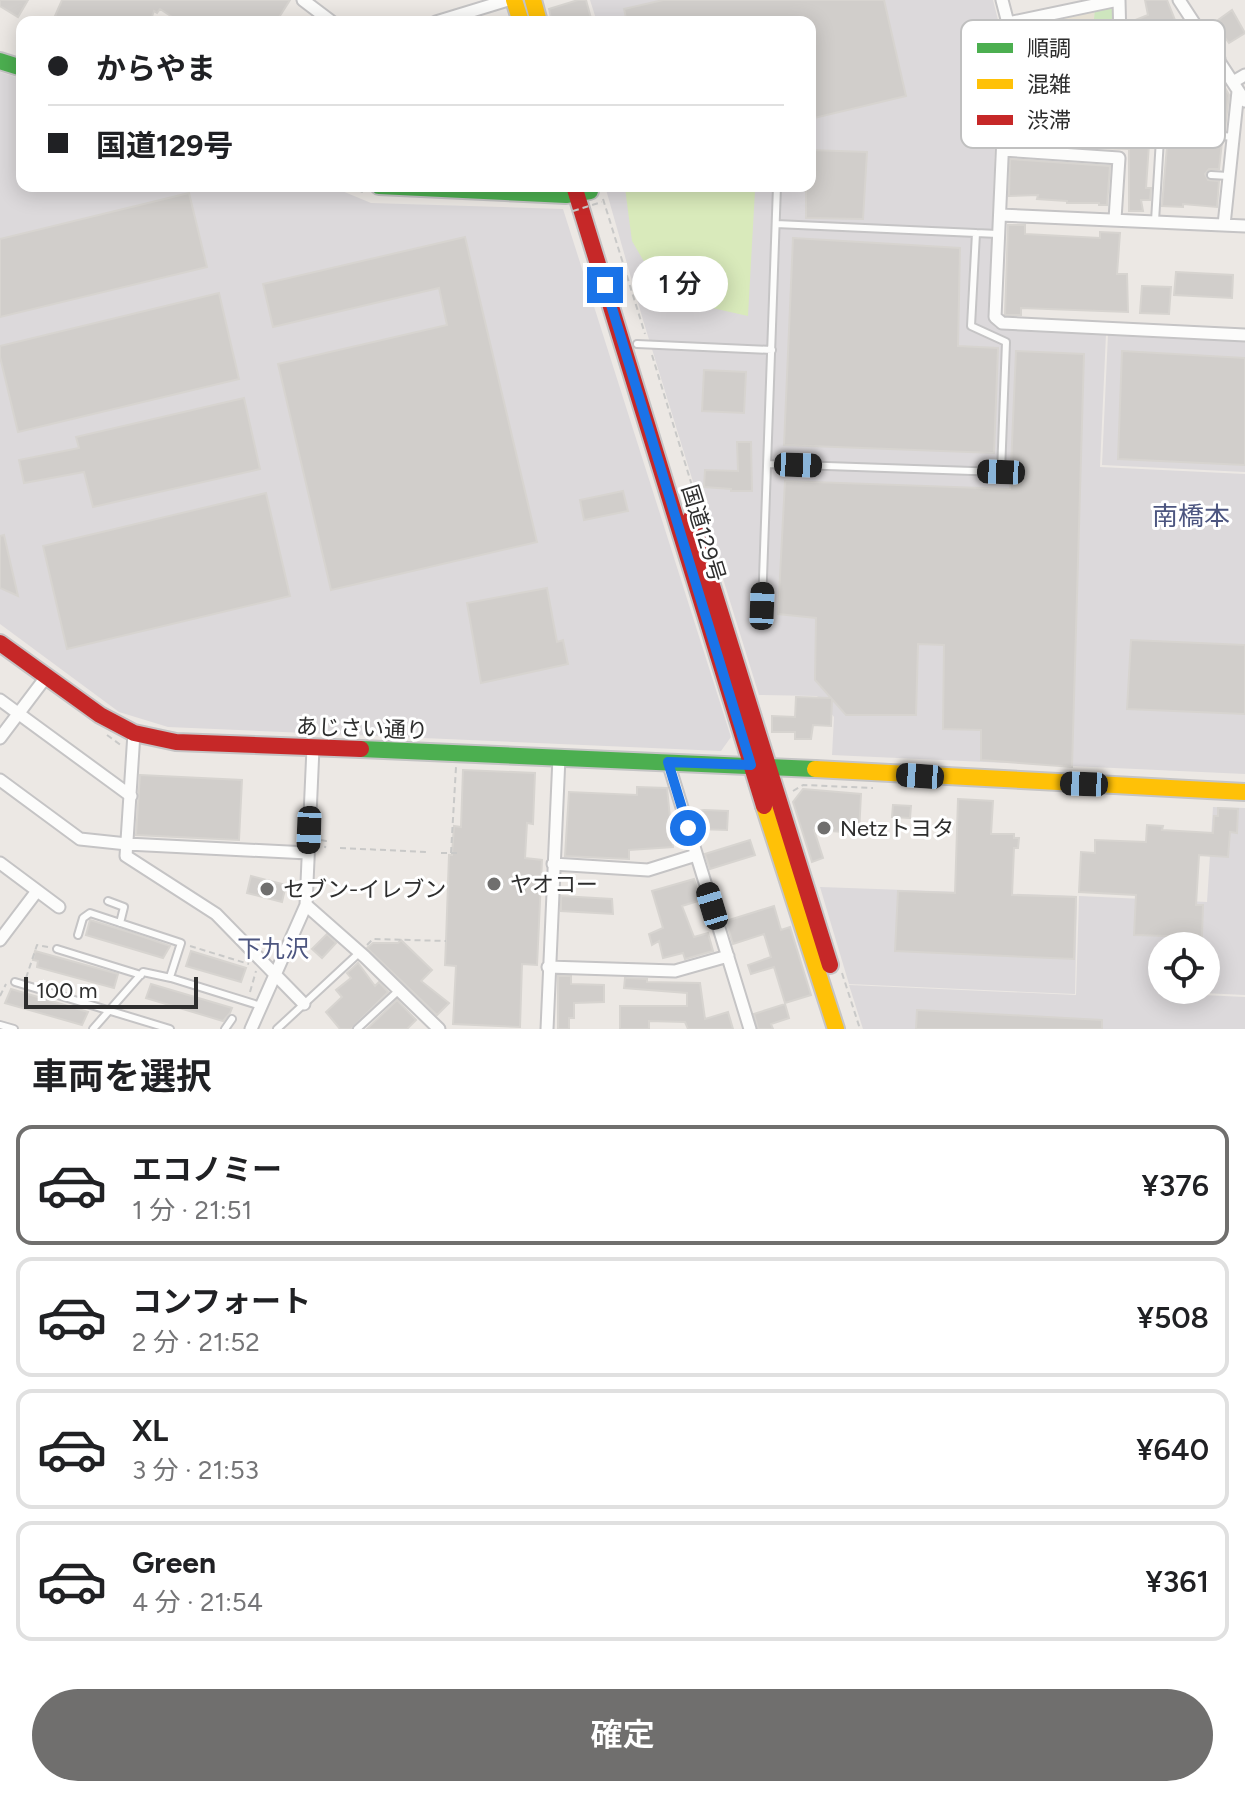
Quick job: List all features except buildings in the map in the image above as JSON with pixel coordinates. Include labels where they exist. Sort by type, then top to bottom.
[{"type":"main road","points":[[564,192],[589,193]]},
{"type":"main road","name":"国道129号","points":[[589,193],[643,345],[770,766],[842,1027]]},
{"type":"main road","name":"国道129号","points":[[589,193],[751,765],[842,1027]]},
{"type":"main road","name":"あじさい通り","points":[[0,643],[100,715],[134,733],[176,742],[770,766]]},
{"type":"main road","points":[[770,766],[943,778],[1245,792]]},
{"type":"street","points":[[303,0],[324,16]]},
{"type":"street","points":[[457,16],[511,0]]},
{"type":"street","points":[[1002,0],[1007,20]]},
{"type":"street","points":[[1022,20],[1119,0],[1119,20]]},
{"type":"street","points":[[1179,0],[1193,20]]},
{"type":"street","points":[[1225,69],[1239,91]]},
{"type":"street","points":[[1224,225],[1239,91],[1245,75]]},
{"type":"street","points":[[1115,219],[1119,158],[1003,150],[995,317],[1002,323],[1245,335]]},
{"type":"street","points":[[1000,215],[1245,226]]},
{"type":"street","points":[[0,738],[46,677]]},
{"type":"street","points":[[0,700],[131,796]]},
{"type":"street","points":[[134,733],[124,852],[129,859],[216,914],[304,1004]]},
{"type":"street","points":[[251,1029],[306,905],[313,748]]},
{"type":"street","points":[[547,1029],[559,757]]},
{"type":"street","points":[[668,762],[750,1029]]},
{"type":"street","points":[[0,780],[80,839],[308,853]]},
{"type":"street","points":[[553,864],[648,870],[696,855]]},
{"type":"street","points":[[0,863],[59,907]]},
{"type":"street","points":[[0,940],[37,891]]},
{"type":"street","points":[[306,905],[361,950],[432,1027]]},
{"type":"street","points":[[548,967],[675,971],[728,956]]},
{"type":"lane","points":[[1225,136],[1233,137]]},
{"type":"lane","points":[[1155,221],[1159,148]]},
{"type":"lane","points":[[1147,170],[1158,171]]},
{"type":"lane","points":[[1211,175],[1229,176]]},
{"type":"lane","points":[[762,606],[777,192]]},
{"type":"lane","points":[[776,224],[998,234]]},
{"type":"lane","points":[[769,464],[1001,472],[1006,342],[971,326],[976,233]]},
{"type":"lane","points":[[643,345],[772,350]]},
{"type":"lane","points":[[108,901],[124,907],[120,923]]},
{"type":"lane","points":[[78,935],[83,918],[90,913],[181,943],[170,977]]},
{"type":"lane","points":[[57,949],[141,975]]},
{"type":"lane","points":[[277,1029],[361,950]]},
{"type":"lane","points":[[93,1029],[143,972],[170,977],[261,1006]]},
{"type":"lane","points":[[15,982],[170,1029]]},
{"type":"lane","points":[[357,1029],[398,991]]},
{"type":"lane","points":[[225,1029],[232,1019]]},
{"type":"lane","points":[[0,1025],[14,1029]]},
{"type":"path","points":[[573,211],[589,193],[643,345]]},
{"type":"path","points":[[451,853],[455,767],[461,768],[461,764]]},
{"type":"path","points":[[791,796],[798,786],[803,785],[875,788]]},
{"type":"path","points":[[315,840],[326,841],[325,848]]},
{"type":"path","points":[[340,848],[428,852]]},
{"type":"path","points":[[441,853],[460,853]]},
{"type":"path","points":[[361,950],[373,939],[446,941]]},
{"type":"path","points":[[181,943],[253,966],[256,972],[247,1000]]},
{"type":"path","points":[[24,985],[37,945],[57,949]]},
{"type":"path","points":[[841,967],[842,1027]]},
{"type":"path","points":[[0,996],[3,986],[15,982]]},
{"type":"shaded area","points":[[590,0],[993,0],[998,20],[961,20],[961,148],[995,148],[989,321],[996,328],[1106,334],[1100,467],[1245,474],[1245,774],[832,755],[834,717],[817,696],[759,695],[607,192],[816,192],[816,16],[595,16]]},
{"type":"shaded area","points":[[1095,10],[1094,20],[1048,20]]},
{"type":"shaded area","points":[[0,72],[16,77],[16,192],[344,192],[371,203],[563,209],[731,737],[721,751],[168,727],[119,712],[0,624]]},
{"type":"shaded area","points":[[1108,334],[1245,341],[1245,472],[1102,465]]},
{"type":"shaded area","points":[[1213,807],[1245,808],[1245,995],[1220,994],[1220,932],[1148,932],[1148,1004],[1220,1004],[1220,996],[1245,997],[1245,1029],[863,1029],[849,985],[1076,995],[1079,896],[1207,902]]},
{"type":"shaded area","points":[[820,887],[1077,896],[1075,994],[849,984]]},
{"type":"green space","points":[[1113,4],[1116,20],[1094,20],[1095,8]]},
{"type":"green space","points":[[626,192],[755,192],[748,316],[699,305],[660,289],[632,241]]},
{"type":"traffic: fast","points":[[0,61],[16,66]]},
{"type":"traffic: fast","points":[[504,192],[566,195],[584,192]]},
{"type":"traffic: fast","points":[[361,749],[815,769]]},
{"type":"traffic: slow","points":[[514,0],[519,16]]},
{"type":"traffic: slow","points":[[533,0],[537,16]]},
{"type":"traffic: slow","points":[[815,769],[1245,792]]},
{"type":"traffic: slow","points":[[764,806],[836,1029]]},
{"type":"traffic: jam","points":[[576,192],[764,806]]},
{"type":"traffic: jam","points":[[691,518],[830,965]]},
{"type":"traffic: jam","points":[[0,643],[100,715],[134,733],[176,742],[361,749]]},
{"type":"place","name":"Netzトヨタ","points":[[824,828]]},
{"type":"place","name":"ヤオコー","points":[[494,884]]},
{"type":"place","name":"セブン-イレブン","points":[[267,889]]},
{"type":"district","name":"南橋本","points":[[1191,516]]},
{"type":"district","name":"下九沢","points":[[273,949]]},
{"type":"route","points":[[605,285],[751,765],[668,762],[688,828]]}]
